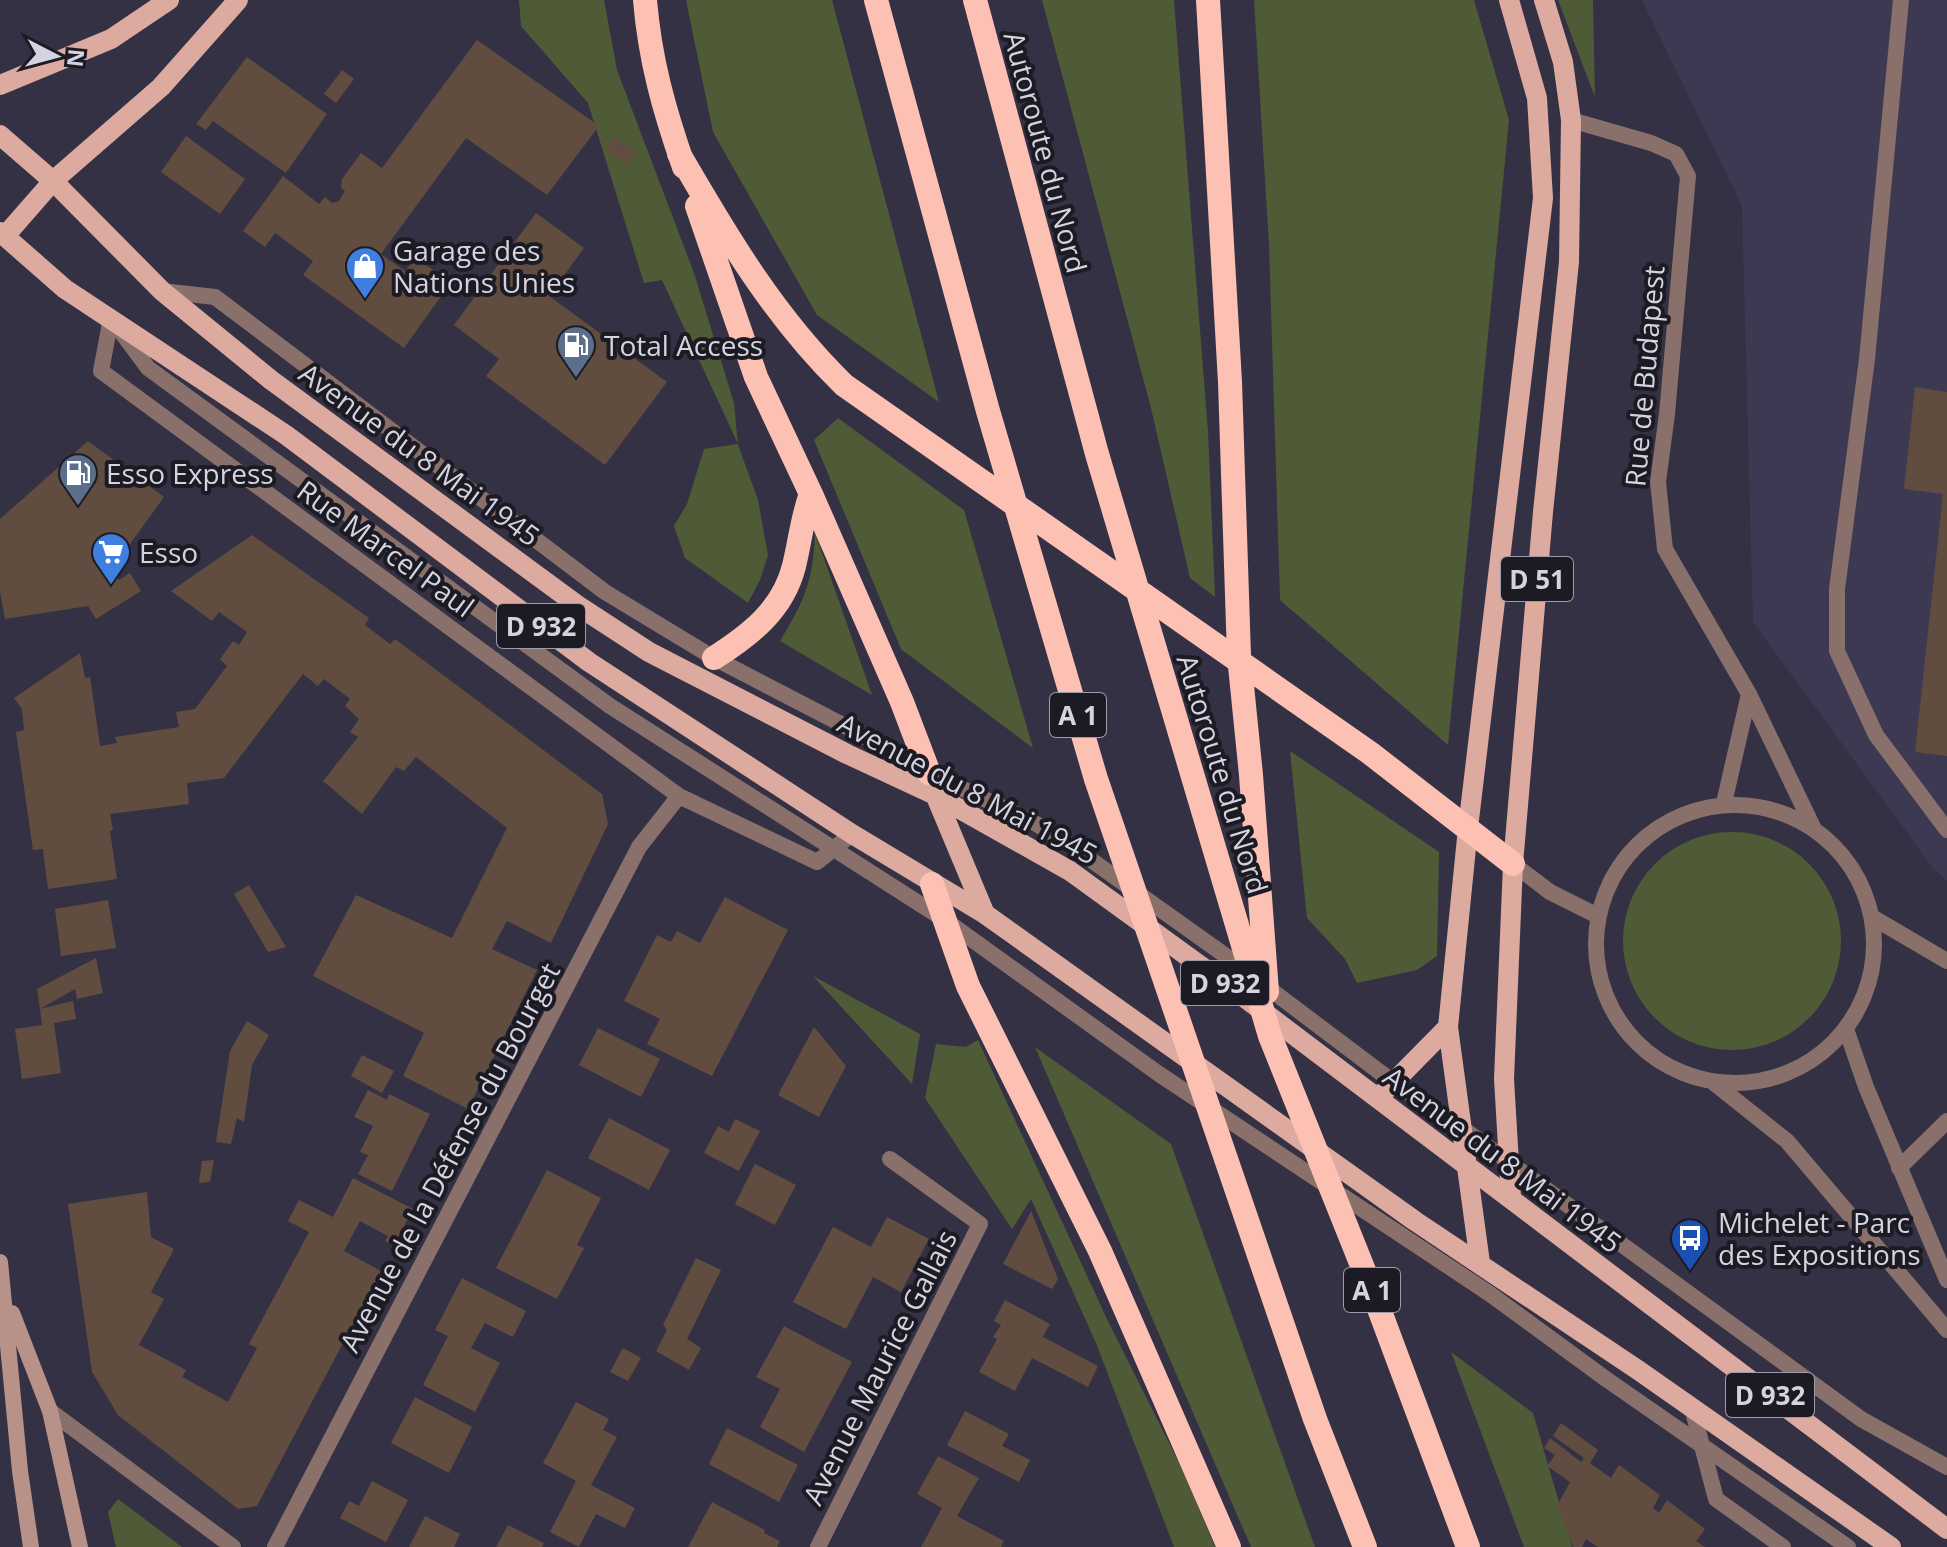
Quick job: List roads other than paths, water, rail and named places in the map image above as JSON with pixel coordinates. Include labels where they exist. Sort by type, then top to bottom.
[{"type":"highway","points":[[645,0],[649,49],[662,105],[756,377],[902,702],[932,784]]},
{"type":"highway","name":"A 1","points":[[876,0],[988,411],[1096,779],[1315,1419],[1365,1547]]},
{"type":"highway","name":"Autoroute du Nord","points":[[975,0],[1097,454],[1270,1036],[1375,1298],[1468,1547]]},
{"type":"highway","points":[[1208,0],[1230,382],[1239,656],[1270,1036]]},
{"type":"highway","points":[[679,154],[733,248],[770,300],[819,362],[844,385],[1370,753],[1513,864]]},
{"type":"highway","points":[[714,658],[745,638],[771,614],[794,569],[801,521],[811,494]]},
{"type":"highway","points":[[932,884],[968,986],[1100,1251],[1229,1547]]},
{"type":"main road","points":[[0,85],[111,39],[169,0]]},
{"type":"main road","points":[[2,237],[53,181],[161,87],[238,0]]},
{"type":"main road","name":"D 51","points":[[1480,1263],[1448,1027],[1468,828],[1543,198],[1537,98],[1509,0]]},
{"type":"main road","name":"D 51","points":[[1511,1197],[1504,1079],[1513,864],[1543,512],[1569,262],[1571,120],[1563,62],[1544,0]]},
{"type":"main road","name":"Avenue du 8 Mai 1945","points":[[0,135],[53,181],[162,291],[271,380],[580,607],[649,652],[847,754],[932,784],[1070,871],[1511,1197],[1591,1262],[1947,1529]]},
{"type":"main road","name":"D 932","points":[[2,237],[65,289],[286,435],[589,662],[852,834],[985,914],[1415,1221],[1891,1547]]},
{"type":"main road","points":[[676,666],[714,658]]},
{"type":"main road","points":[[932,784],[985,914]]},
{"type":"main road","points":[[1378,1098],[1448,1027]]},
{"type":"main road","points":[[0,1262],[20,1471],[31,1547]]},
{"type":"main road","points":[[5,1297],[50,1411],[80,1547]]},
{"type":"street","points":[[1901,0],[1867,359],[1837,589],[1837,651],[1876,735],[1947,830]]},
{"type":"street","name":"Rue de Budapest","points":[[1571,120],[1651,143],[1676,154],[1688,176],[1658,482],[1665,549],[1749,694],[1813,827]]},
{"type":"street","points":[[162,291],[215,297],[605,592],[714,658],[845,726],[932,784],[1033,822],[1063,840],[1861,1419],[1947,1467]]},
{"type":"street","points":[[111,318],[148,368],[610,706],[945,920],[1125,1050],[1490,1294],[1606,1379],[1848,1547]]},
{"type":"street","name":"Rue Marcel Paul","points":[[111,318],[101,371],[679,796],[817,862],[834,849]]},
{"type":"street","points":[[1724,803],[1749,694]]},
{"type":"street","name":"Avenue de la Défense du Bourget","points":[[275,1547],[639,847],[679,796]]},
{"type":"street","points":[[1724,803],[1771,808],[1813,827],[1841,851],[1861,882],[1872,917],[1874,957],[1869,982],[1866,994],[1846,1029],[1820,1056],[1787,1074],[1751,1084],[1714,1083],[1669,1069],[1632,1041],[1608,1002],[1598,958],[1598,916],[1615,870],[1644,836],[1681,813],[1724,803]]},
{"type":"street","points":[[834,849],[852,834]]},
{"type":"street","points":[[1513,864],[1550,892],[1598,916]]},
{"type":"street","points":[[1872,917],[1947,961]]},
{"type":"street","points":[[1846,1029],[1866,1087],[1947,1280]]},
{"type":"street","points":[[1714,1083],[1787,1141],[1947,1330]]},
{"type":"street","points":[[1899,1168],[1947,1121]]},
{"type":"street","name":"Avenue Maurice Gallais","points":[[818,1547],[980,1224],[890,1159]]},
{"type":"street","points":[[1480,1263],[1490,1294]]},
{"type":"street","points":[[1692,1408],[1716,1499],[1783,1547]]},
{"type":"street","points":[[50,1411],[233,1547]]},
{"type":"place","name":"Garage des Nations Unies","points":[[365,300]]},
{"type":"place","name":"Total Access","points":[[576,379]]},
{"type":"place","name":"Esso Express","points":[[78,507]]},
{"type":"place","name":"Esso","points":[[111,586]]},
{"type":"place","name":"Michelet - Parc des Expositions","points":[[1690,1272]]}]
